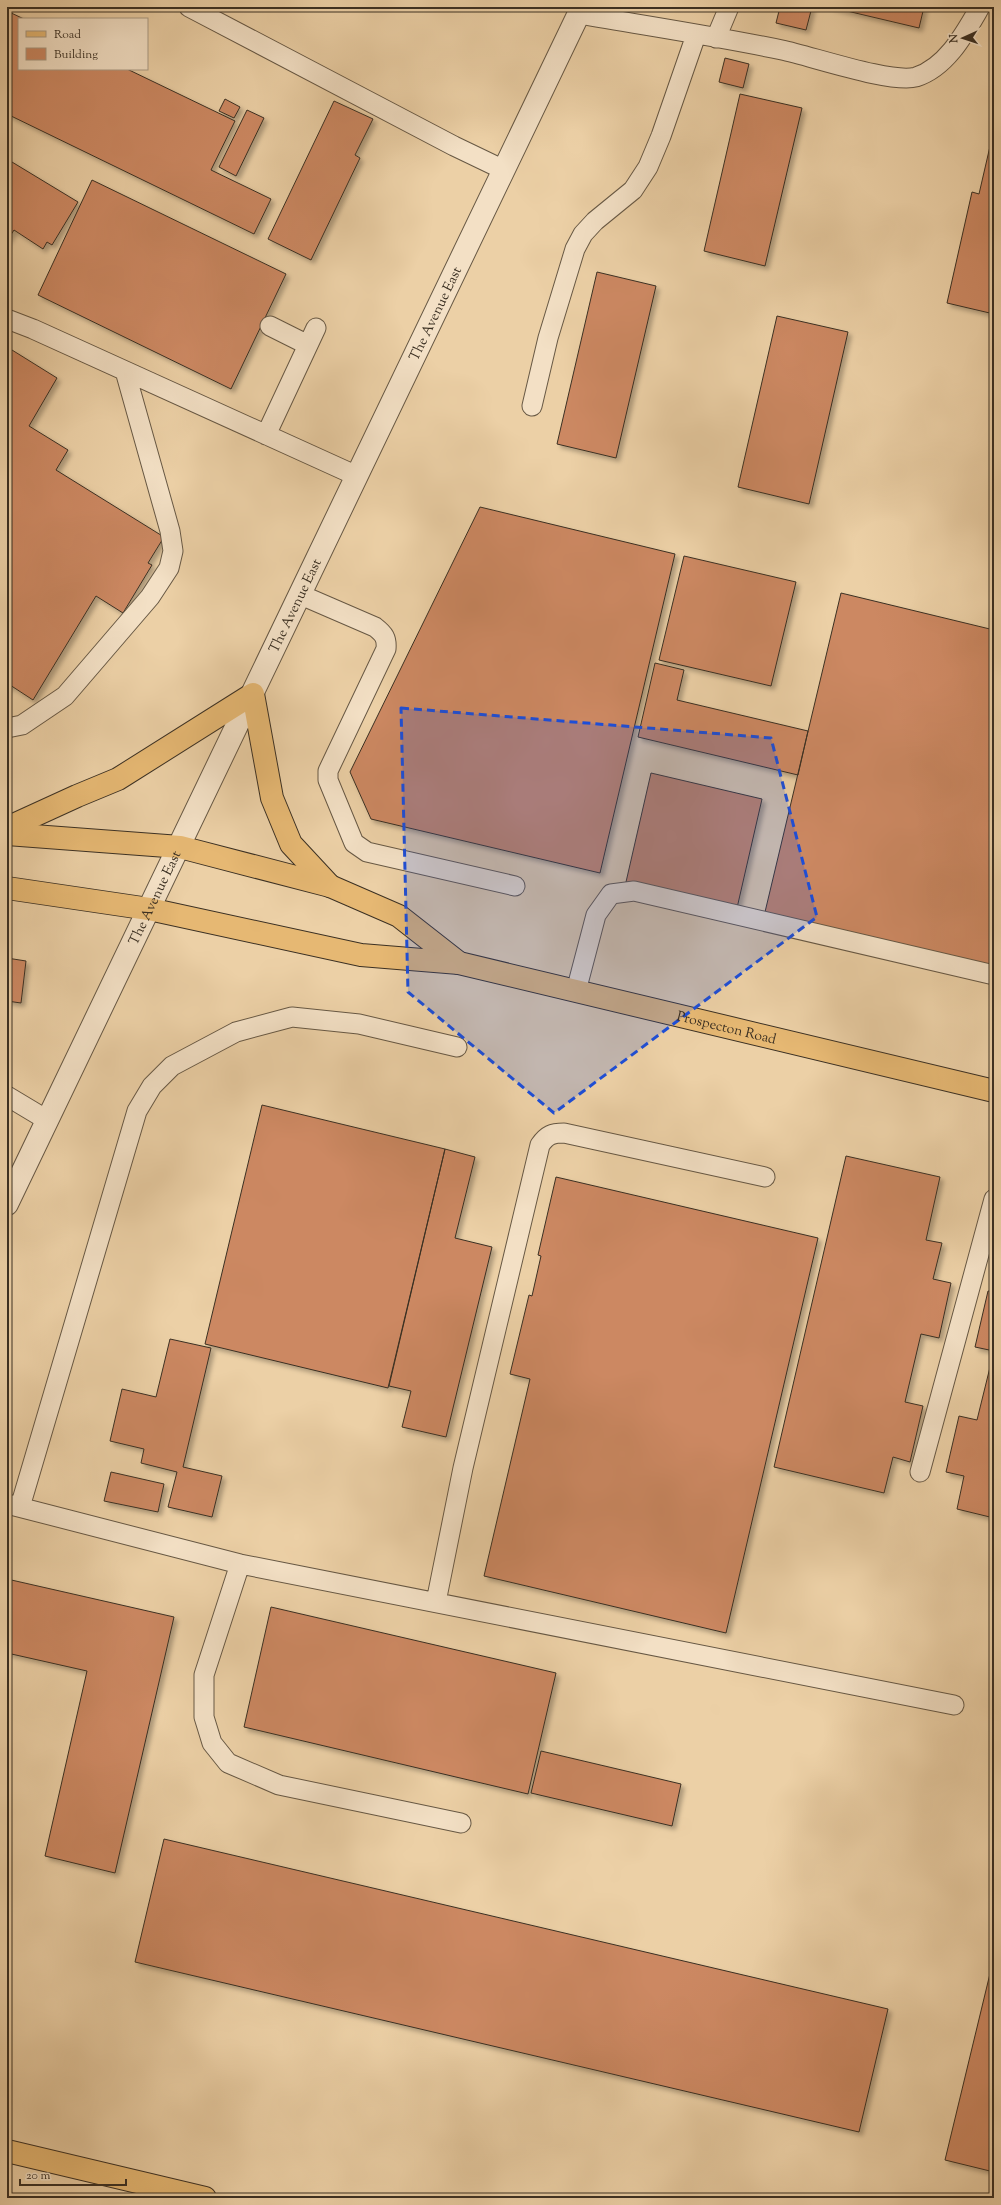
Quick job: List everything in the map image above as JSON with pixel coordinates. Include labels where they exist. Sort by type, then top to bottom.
[{"type":"main road","points":[[7,828],[118,779],[253,694],[272,798],[291,844],[330,886]]},
{"type":"main road","points":[[7,834],[180,847],[330,886],[399,916],[459,963]]},
{"type":"main road","name":"Prospecton Road","points":[[7,888],[150,908],[362,955],[459,963],[994,1091]]},
{"type":"main road","points":[[7,2151],[205,2198]]},
{"type":"street","name":"The Avenue East","points":[[7,1204],[180,847],[581,10]]},
{"type":"lane","points":[[189,7],[447,143],[504,170]]},
{"type":"lane","points":[[716,38],[728,7]]},
{"type":"lane","points":[[581,10],[696,35],[783,50],[895,78],[915,77],[935,67],[956,45],[980,7]]},
{"type":"lane","points":[[532,406],[548,338],[575,249],[583,234],[594,221],[633,190],[648,167],[661,136],[696,35]]},
{"type":"lane","points":[[7,319],[33,329],[357,476]]},
{"type":"lane","points":[[270,326],[308,345]]},
{"type":"lane","points":[[266,435],[316,328]]},
{"type":"lane","points":[[7,728],[22,725],[65,696],[150,597],[169,568],[173,551],[170,531],[125,371]]},
{"type":"lane","points":[[301,595],[375,628],[384,635],[387,642],[386,650],[328,771],[328,780],[354,843],[367,852],[516,886]]},
{"type":"lane","points":[[576,991],[596,916],[611,894],[634,891],[994,975]]},
{"type":"lane","points":[[457,1047],[359,1024],[292,1017],[236,1032],[172,1066],[152,1086],[137,1111],[13,1505],[240,1564],[954,1705]]},
{"type":"lane","points":[[7,1096],[47,1120]]},
{"type":"lane","points":[[436,1602],[467,1452],[540,1145],[545,1138],[552,1133],[564,1134],[765,1177]]},
{"type":"lane","points":[[920,1472],[994,1199]]},
{"type":"lane","points":[[240,1564],[204,1675],[204,1717],[212,1743],[228,1763],[279,1785],[461,1823]]},
{"type":"highlighted area","points":[[401,708],[771,738],[817,917],[554,1113],[408,992]]},
{"type":"building","points":[[780,7],[812,7],[806,30],[776,23]]},
{"type":"building","points":[[830,7],[924,7],[919,28]]},
{"type":"building","points":[[7,11],[22,18],[18,18],[18,70],[129,70],[235,121],[211,170],[271,199],[254,234],[7,114]]},
{"type":"building","points":[[725,58],[749,64],[743,88],[719,82]]},
{"type":"building","points":[[740,94],[802,108],[765,266],[704,251]]},
{"type":"building","points":[[225,99],[240,107],[234,118],[219,111]]},
{"type":"building","points":[[334,101],[373,119],[355,155],[360,158],[311,260],[268,239]]},
{"type":"building","points":[[247,110],[264,118],[236,176],[219,167]]},
{"type":"building","points":[[994,129],[994,314],[947,303],[972,192],[979,194]]},
{"type":"building","points":[[7,159],[78,202],[52,245],[47,242],[43,249],[14,230],[7,241]]},
{"type":"building","points":[[92,180],[286,274],[231,389],[38,295]]},
{"type":"building","points":[[597,272],[656,286],[616,458],[557,444]]},
{"type":"building","points":[[777,316],[848,332],[809,504],[738,487]]},
{"type":"building","points":[[12,350],[57,378],[29,426],[68,450],[56,470],[164,537],[148,563],[152,565],[123,613],[96,596],[33,700],[10,685],[7,690],[7,358]]},
{"type":"building","points":[[480,507],[675,554],[600,873],[371,819],[350,772]]},
{"type":"building","points":[[684,556],[796,582],[771,686],[659,660]]},
{"type":"building","points":[[841,593],[994,630],[994,966],[765,912]]},
{"type":"building","points":[[655,663],[684,670],[677,700],[808,731],[798,775],[638,737]]},
{"type":"building","points":[[651,773],[762,799],[737,908],[626,882]]},
{"type":"building","points":[[7,958],[26,961],[21,1003],[7,1001]]},
{"type":"building","points":[[262,1105],[445,1149],[388,1388],[205,1344]]},
{"type":"building","points":[[445,1149],[475,1157],[455,1238],[492,1247],[446,1437],[402,1427],[411,1391],[389,1386]]},
{"type":"building","points":[[846,1156],[940,1177],[926,1240],[942,1243],[933,1279],[951,1283],[939,1338],[921,1334],[905,1402],[923,1406],[910,1462],[893,1457],[884,1493],[774,1467]]},
{"type":"building","points":[[556,1177],[818,1238],[726,1633],[484,1576],[530,1379],[510,1374],[529,1295],[532,1296],[541,1256],[538,1255]]},
{"type":"building","points":[[988,1291],[994,1292],[994,1351],[975,1347]]},
{"type":"building","points":[[170,1339],[211,1348],[183,1467],[222,1476],[212,1517],[168,1507],[177,1472],[141,1463],[144,1449],[110,1441],[122,1389],[156,1397]]},
{"type":"building","points":[[994,1351],[994,1518],[957,1509],[964,1476],[946,1472],[959,1416],[977,1420]]},
{"type":"building","points":[[111,1472],[164,1484],[158,1512],[104,1501]]},
{"type":"building","points":[[7,1579],[174,1617],[115,1873],[45,1856],[87,1671],[7,1653]]},
{"type":"building","points":[[271,1607],[556,1673],[528,1794],[244,1727]]},
{"type":"building","points":[[541,1751],[681,1784],[672,1826],[531,1793]]},
{"type":"building","points":[[164,1839],[888,2009],[859,2132],[135,1962]]},
{"type":"building","points":[[994,1957],[994,2172],[945,2160]]}]
